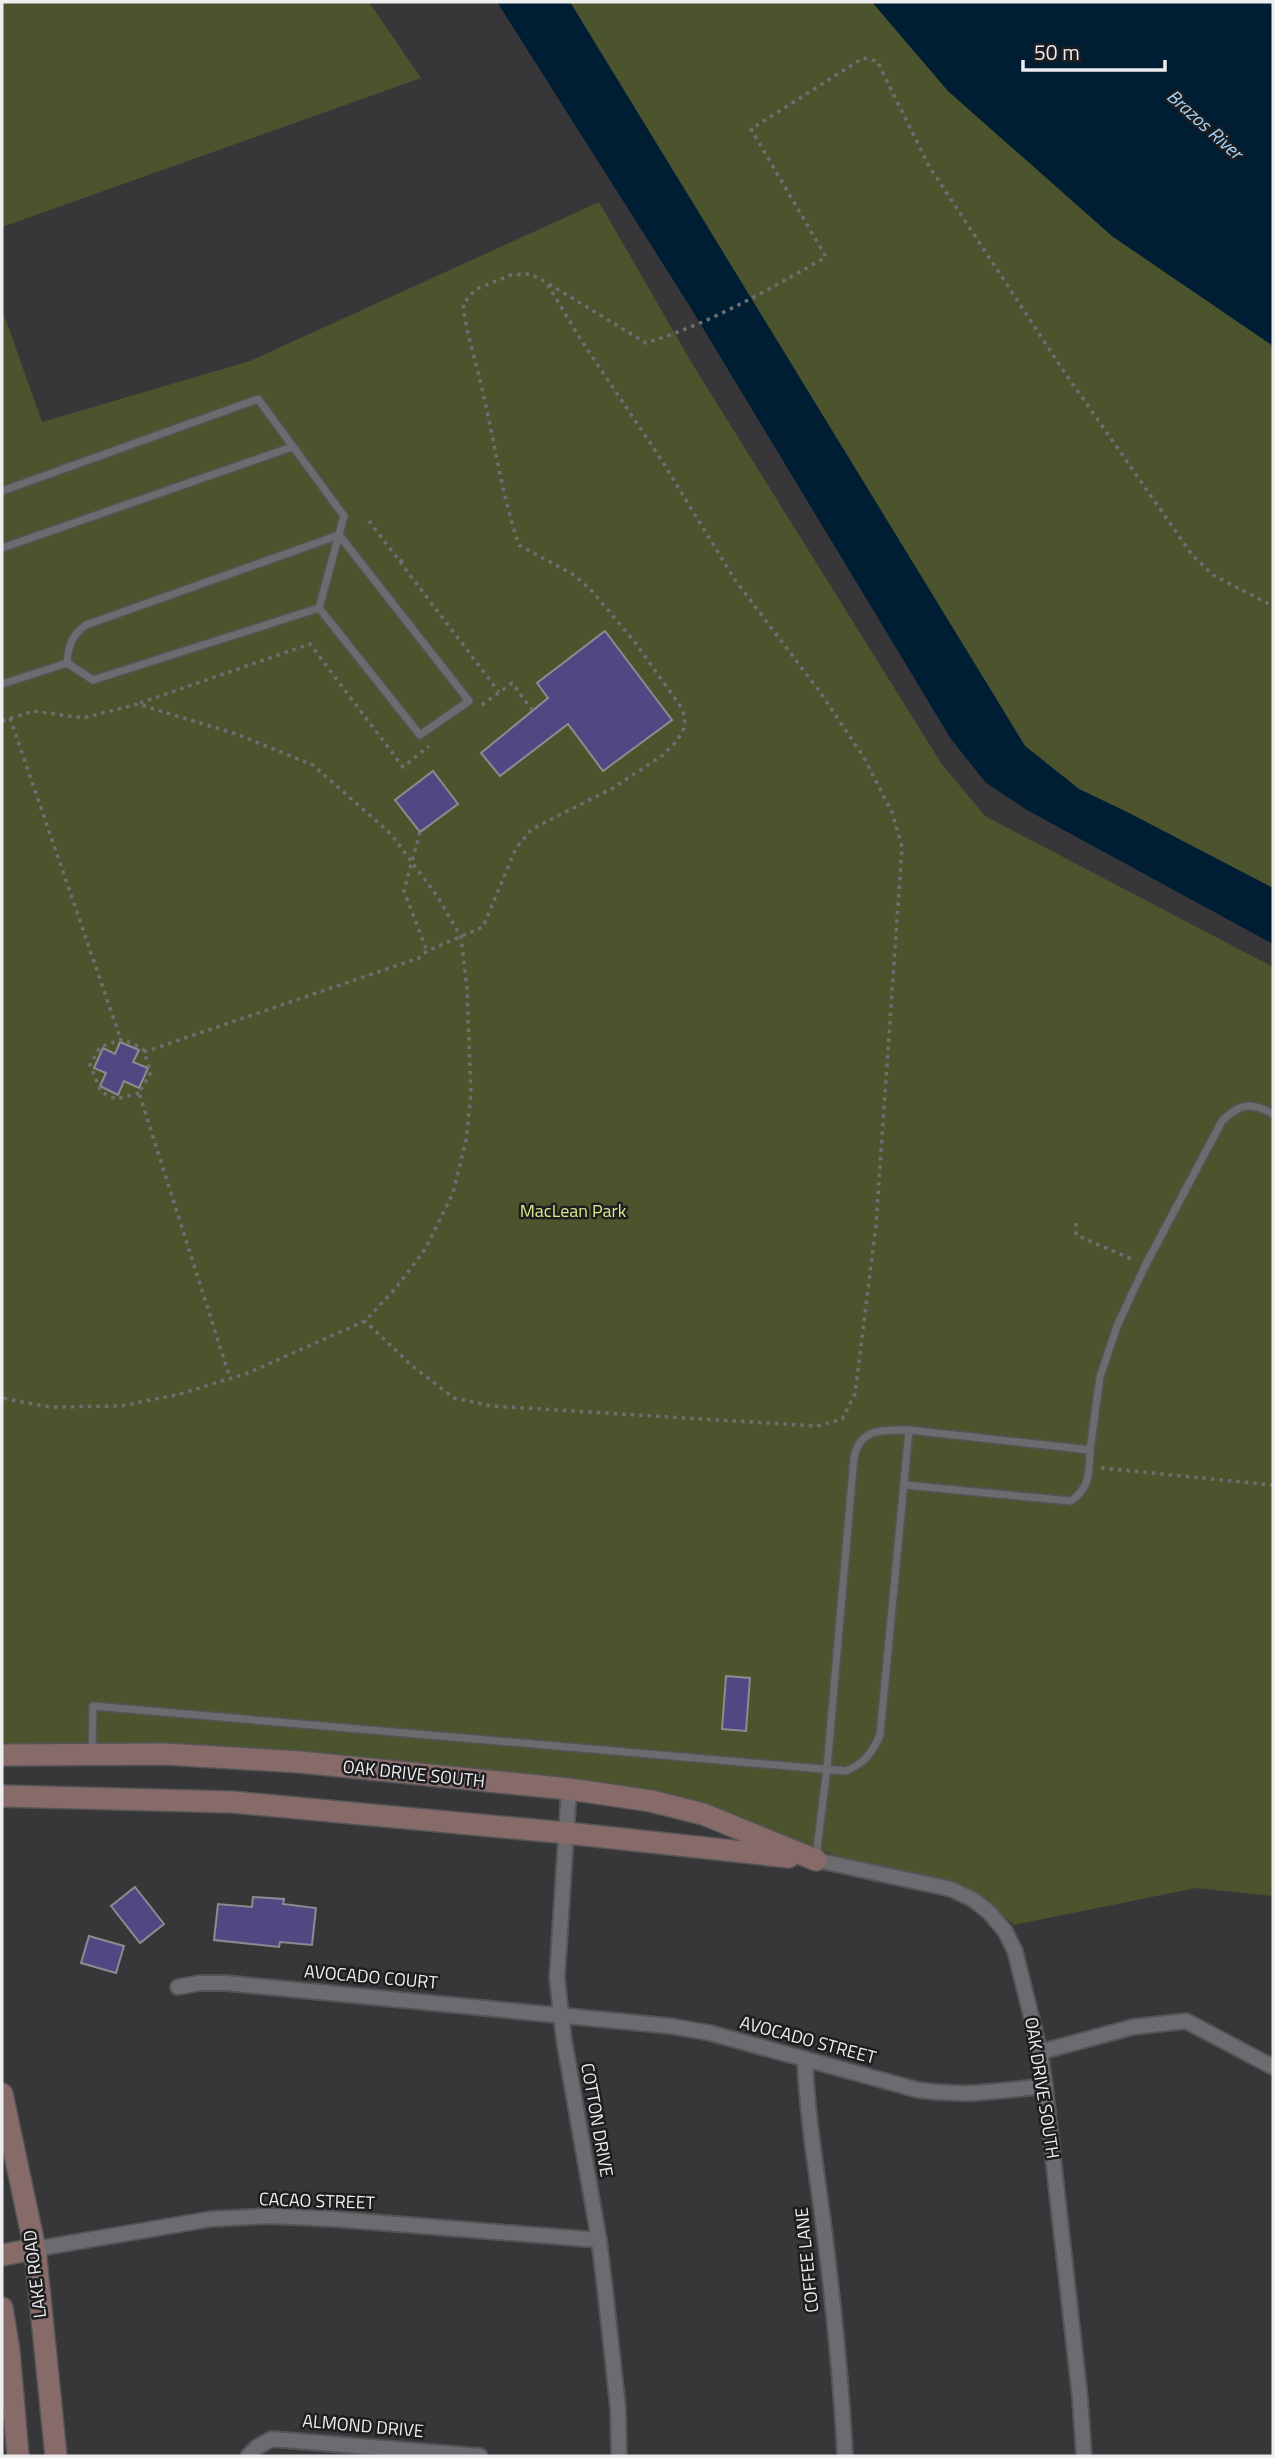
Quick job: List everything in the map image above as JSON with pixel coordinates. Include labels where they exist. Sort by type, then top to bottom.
[{"type":"street","name":"OAK DRIVE SOUTH","points":[[2,1755],[165,1754],[300,1762],[569,1789],[651,1801],[703,1814],[816,1860]]},
{"type":"street","name":"COTTON DRIVE","points":[[569,1789],[557,1978],[560,2014],[599,2241],[614,2360],[619,2456]]},
{"type":"street","name":"OAK DRIVE SOUTH","points":[[2,1796],[232,1802],[567,1833],[816,1860],[951,1889],[974,1900],[990,1913],[1015,1951],[1040,2052],[1080,2398],[1084,2456]]},
{"type":"street","name":"AVOCADO COURT","points":[[178,1987],[200,1983],[225,1983],[560,2014]]},
{"type":"street","name":"AVOCADO STREET","points":[[560,2014],[670,2026],[710,2034],[805,2061],[943,2094],[968,2095],[1045,2086]]},
{"type":"street","points":[[1040,2052],[1133,2027],[1186,2021],[1273,2067]]},
{"type":"street","name":"COFFEE LANE","points":[[805,2061],[807,2108],[823,2222],[845,2456]]},
{"type":"street","name":"LAKE ROAD","points":[[2,2094],[35,2249],[56,2456]]},
{"type":"street","name":"CACAO STREET","points":[[35,2249],[211,2219],[270,2216],[599,2241]]},
{"type":"street","points":[[2,2255],[35,2249]]},
{"type":"street","name":"LAKE ROAD","points":[[2,2308],[9,2351],[15,2453]]},
{"type":"street","name":"ALMOND DRIVE","points":[[248,2456],[257,2447],[272,2439],[480,2456]]},
{"type":"lane","points":[[2,491],[258,399],[344,516],[319,608]]},
{"type":"lane","points":[[2,548],[292,447]]},
{"type":"lane","points":[[319,608],[420,736],[469,701],[339,535]]},
{"type":"lane","points":[[66,663],[68,648],[75,634],[86,625],[339,535]]},
{"type":"lane","points":[[66,663],[93,680],[319,608]]},
{"type":"lane","points":[[2,684],[66,663]]},
{"type":"lane","points":[[905,1485],[1071,1501],[1083,1492],[1088,1479],[1100,1377],[1117,1326],[1145,1266],[1222,1121],[1233,1110],[1249,1105],[1273,1114]]},
{"type":"lane","points":[[816,1860],[827,1769],[856,1447],[866,1435],[879,1430],[909,1430],[1090,1450]]},
{"type":"lane","points":[[92,1756],[93,1706],[846,1772],[859,1766],[872,1753],[880,1735],[909,1430]]},
{"type":"path","points":[[144,1052],[419,958],[427,951],[483,927],[516,848],[532,829],[613,788],[663,755],[677,741],[684,727],[685,716],[634,641],[592,590],[574,575],[519,545],[509,517],[463,304],[476,289],[511,275],[530,274],[646,344],[688,330],[825,257],[751,129],[863,58],[877,61],[929,166],[1063,370],[1193,556],[1213,575],[1273,606]]},
{"type":"path","points":[[365,1321],[411,1365],[454,1398],[491,1406],[817,1426],[842,1419],[855,1394],[876,1225],[902,847],[900,832],[863,756],[821,692],[735,580],[659,456],[583,343],[546,282]]},
{"type":"path","points":[[369,521],[499,692]]},
{"type":"path","points":[[400,562],[407,557]]},
{"type":"path","points":[[2,720],[33,711],[83,718],[138,704],[310,644],[402,767],[435,742]]},
{"type":"path","points":[[478,709],[512,682],[532,710]]},
{"type":"path","points":[[2,1398],[49,1407],[121,1406],[180,1394],[285,1357],[365,1321],[396,1289],[426,1248],[453,1193],[466,1140],[471,1094],[467,989],[461,937],[437,896],[391,834],[313,765],[236,734],[138,704]]},
{"type":"path","points":[[10,718],[121,1040]]},
{"type":"path","points":[[420,832],[404,891],[427,951]]},
{"type":"path","points":[[139,1094],[116,1099],[101,1092],[90,1065],[100,1047],[121,1040],[144,1052],[151,1072],[139,1094],[230,1378]]},
{"type":"path","points":[[1076,1223],[1076,1235],[1145,1266]]},
{"type":"path","points":[[1089,1467],[1273,1485]]},
{"type":"green space","points":[[2,2],[369,2],[421,78],[2,227]]},
{"type":"green space","points":[[570,2],[872,2],[948,91],[1112,236],[1273,346],[1273,888],[1079,789],[1025,746]]},
{"type":"green space","name":"MacLean Park","points":[[599,202],[693,365],[941,763],[985,816],[1273,967],[1273,1896],[1196,1888],[1014,1925],[986,1898],[944,1882],[838,1856],[692,1806],[148,1745],[2,1743],[2,309],[42,422],[250,361]]},
{"type":"water","points":[[497,2],[570,2],[1025,746],[1079,789],[1273,888],[1273,944],[1027,810],[986,783],[951,739],[689,305]]},
{"type":"water","name":"Brazos River","points":[[872,2],[1273,2],[1273,346],[1112,236],[948,91]]},
{"type":"building","points":[[605,631],[672,720],[603,771],[568,724],[500,776],[481,753],[548,698],[537,683]]},
{"type":"building","points":[[433,771],[458,804],[420,832],[395,800]]},
{"type":"building","points":[[120,1042],[139,1050],[133,1062],[148,1068],[139,1088],[124,1081],[118,1095],[100,1086],[106,1073],[94,1068],[103,1048],[115,1054]]},
{"type":"building","points":[[726,1676],[750,1678],[746,1731],[722,1729]]},
{"type":"building","points":[[135,1887],[164,1924],[140,1943],[111,1906]]},
{"type":"building","points":[[253,1897],[284,1899],[283,1904],[316,1908],[312,1945],[280,1942],[279,1947],[214,1940],[218,1904],[252,1907]]},
{"type":"building","points":[[89,1936],[124,1946],[116,1973],[81,1963]]}]
